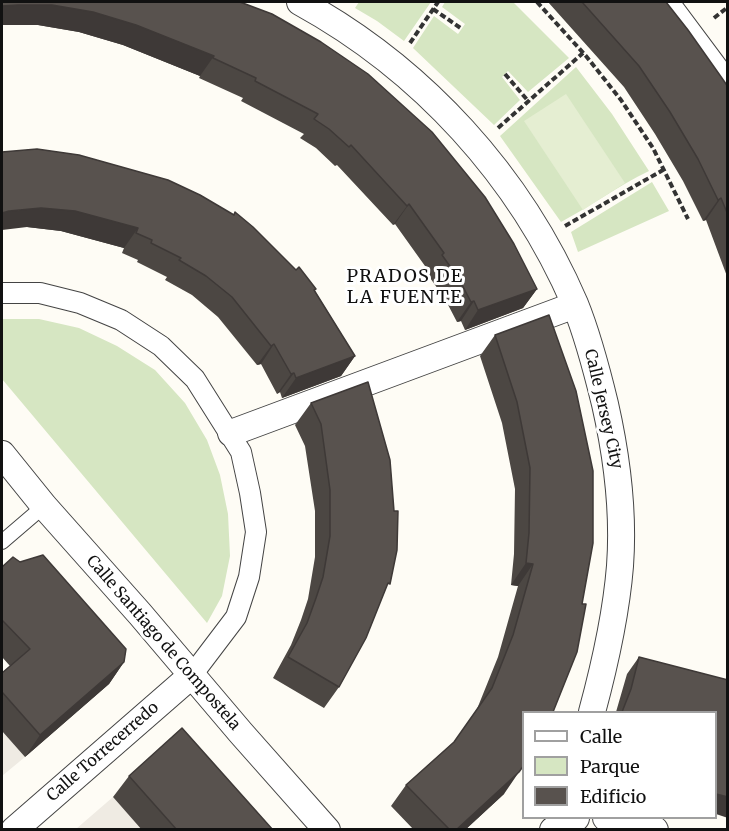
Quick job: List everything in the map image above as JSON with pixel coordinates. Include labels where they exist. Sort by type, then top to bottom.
[{"type":"street","name":"Calle Jersey City","points":[[300,2],[343,27],[395,64],[437,102],[478,147],[494,166],[543,240],[575,305],[597,368],[620,487],[620,565],[610,641],[592,711]]},
{"type":"street","points":[[669,2],[728,81]]},
{"type":"street","points":[[2,293],[40,293],[80,303],[121,320],[161,346],[195,379],[241,452],[255,532],[249,577],[236,617],[192,675]]},
{"type":"street","points":[[231,433],[575,305]]},
{"type":"street","name":"Calle Santiago de Compostela","points":[[2,454],[44,506],[327,830]]},
{"type":"street","name":"Calle Torrecerredo","points":[[14,830],[192,675]]},
{"type":"street","points":[[552,830],[574,819]]},
{"type":"street","points":[[610,819],[655,830]]},
{"type":"lane","points":[[2,542],[44,506]]},
{"type":"path","points":[[405,50],[438,2]]},
{"type":"path","points":[[537,2],[621,100],[653,148],[688,219]]},
{"type":"path","points":[[433,9],[462,29]]},
{"type":"path","points":[[492,134],[583,53]]},
{"type":"path","points":[[505,74],[529,102]]},
{"type":"path","points":[[559,230],[663,170]]},
{"type":"green space","points":[[359,2],[431,2],[404,41],[355,8]]},
{"type":"green space","points":[[445,2],[513,2],[569,58],[528,92],[508,71],[502,77],[520,100],[494,125],[413,48],[434,16],[458,34],[465,24],[442,7]]},
{"type":"green space","points":[[576,67],[612,114],[649,171],[561,222],[500,136]]},
{"type":"green space","points":[[566,94],[625,183],[583,210],[524,121]]},
{"type":"green space","points":[[652,182],[669,211],[578,252],[571,232]]},
{"type":"green space","points":[[2,319],[39,319],[79,328],[117,346],[155,370],[185,403],[207,440],[220,475],[228,514],[230,556],[222,596],[207,623],[2,379]]},
{"type":"shaded area","points":[[2,731],[25,757],[2,776]]},
{"type":"shaded area","points":[[113,797],[142,829],[76,829]]},
{"type":"building","points":[[2,2],[240,2],[272,14],[321,42],[368,74],[432,132],[485,197],[514,244],[537,289],[478,310],[442,255],[444,253],[409,204],[407,206],[351,145],[349,147],[314,119],[318,114],[255,81],[256,78],[213,58],[214,56],[136,25],[93,12],[52,5],[2,6]]},
{"type":"building","points":[[582,2],[666,2],[724,81],[728,87],[728,215],[721,198],[718,200],[698,159],[670,112],[639,66]]},
{"type":"building","points":[[37,149],[79,155],[168,180],[234,215],[235,212],[296,270],[299,267],[316,289],[314,290],[355,356],[296,378],[294,373],[291,374],[274,344],[271,346],[232,297],[206,276],[179,260],[181,258],[136,233],[138,228],[75,211],[41,208],[2,213],[2,152]]},
{"type":"building","points":[[549,315],[576,391],[593,471],[593,543],[582,604],[586,604],[577,652],[553,711],[522,711],[522,768],[456,830],[450,830],[406,785],[454,742],[492,688],[513,635],[533,564],[526,563],[530,468],[517,402],[495,335]]},
{"type":"building","points":[[368,382],[390,460],[394,511],[398,511],[397,550],[390,584],[388,583],[366,638],[339,687],[288,657],[307,623],[316,598],[323,577],[330,536],[330,490],[321,424],[311,403]]},
{"type":"building","points":[[43,555],[126,649],[124,662],[40,735],[2,692],[2,673],[30,649],[2,620],[2,567],[13,557],[20,562]]},
{"type":"building","points":[[639,657],[728,680],[728,797],[717,794],[717,711],[622,711]]},
{"type":"building","points":[[182,728],[273,830],[177,830],[129,776]]},
{"type":"district","name":"PRADOS DE LA FUENTE","points":[[405,287]]}]
